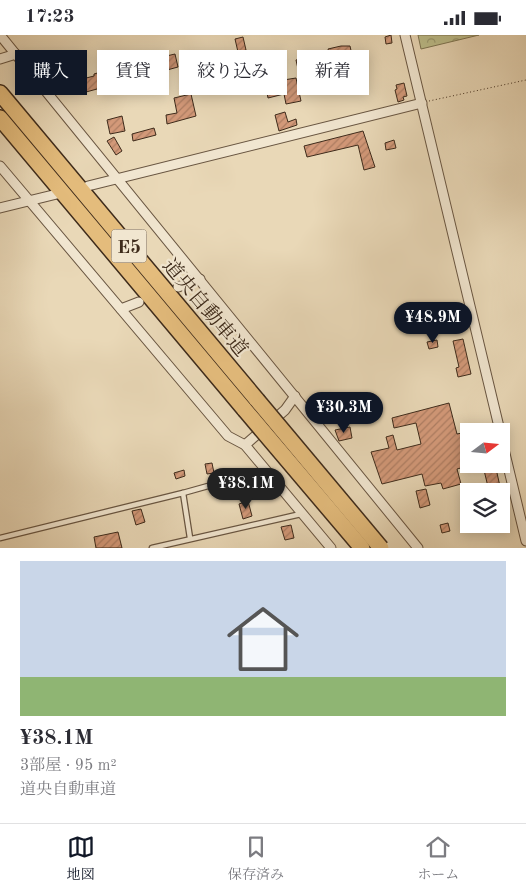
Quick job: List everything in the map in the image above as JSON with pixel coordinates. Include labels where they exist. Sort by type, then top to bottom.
[{"type":"highway","name":"道央自動車道","points":[[0,93],[381,548]]},
{"type":"highway","name":"道央自動車道","points":[[0,118],[362,548]]},
{"type":"street","points":[[0,35],[15,52]]},
{"type":"street","points":[[406,35],[498,423]]},
{"type":"street","points":[[0,59],[15,53]]},
{"type":"street","points":[[50,95],[295,396],[302,409],[418,548]]},
{"type":"street","points":[[88,186],[422,103]]},
{"type":"street","points":[[0,166],[228,436],[245,445],[331,548]]},
{"type":"street","points":[[0,208],[57,194]]},
{"type":"street","points":[[178,287],[200,279]]},
{"type":"street","points":[[121,309],[139,302]]},
{"type":"street","points":[[245,445],[285,410],[295,396]]},
{"type":"street","points":[[510,473],[526,541]]},
{"type":"lane","points":[[0,538],[183,493],[265,470]]},
{"type":"lane","points":[[183,493],[190,538]]},
{"type":"lane","points":[[152,548],[302,514]]},
{"type":"path","points":[[422,103],[526,80]]},
{"type":"green space","points":[[418,35],[479,35],[421,49]]},
{"type":"building","points":[[391,35],[392,43],[386,44],[385,37]]},
{"type":"building","points":[[243,37],[246,50],[238,50],[235,39]]},
{"type":"building","points":[[350,46],[351,50],[328,50]]},
{"type":"building","points":[[175,54],[178,67],[169,69],[169,55]]},
{"type":"building","points":[[97,73],[97,89],[87,92],[87,78],[94,76]]},
{"type":"building","points":[[296,78],[297,95],[300,95],[301,101],[286,104],[284,95],[287,95],[287,79]]},
{"type":"building","points":[[404,83],[407,96],[403,97],[404,100],[398,102],[395,90],[397,89],[396,85]]},
{"type":"building","points":[[191,95],[196,116],[167,124],[166,115],[177,113],[174,98]]},
{"type":"building","points":[[267,95],[280,95],[268,98]]},
{"type":"building","points":[[285,112],[288,122],[296,119],[297,125],[279,131],[275,115]]},
{"type":"building","points":[[122,116],[125,131],[110,134],[107,120]]},
{"type":"building","points":[[154,128],[156,135],[133,141],[132,134]]},
{"type":"building","points":[[363,131],[375,167],[364,170],[358,145],[307,157],[304,146]]},
{"type":"building","points":[[114,137],[122,151],[116,155],[107,141]]},
{"type":"building","points":[[394,140],[396,148],[386,150],[385,143]]},
{"type":"building","points":[[463,339],[471,374],[458,377],[456,368],[459,367],[453,341]]},
{"type":"building","points":[[437,340],[438,347],[429,349],[427,342]]},
{"type":"building","points":[[449,403],[457,434],[460,433],[460,468],[457,469],[460,484],[443,489],[441,483],[425,486],[422,474],[382,484],[371,452],[389,448],[386,437],[393,435],[397,450],[421,444],[416,423],[394,428],[392,418]]},
{"type":"building","points":[[350,427],[352,438],[339,441],[335,430]]},
{"type":"building","points":[[212,463],[214,473],[207,474],[205,464]]},
{"type":"building","points":[[184,470],[185,476],[176,479],[174,473]]},
{"type":"building","points":[[485,473],[497,473],[499,483],[487,483]]},
{"type":"building","points":[[426,489],[430,505],[420,508],[416,491]]},
{"type":"building","points":[[248,501],[252,516],[243,519],[239,504]]},
{"type":"building","points":[[141,509],[145,522],[136,525],[132,511]]},
{"type":"building","points":[[448,523],[450,531],[442,533],[440,525]]},
{"type":"building","points":[[291,525],[294,538],[285,540],[281,527]]},
{"type":"building","points":[[118,532],[122,548],[96,548],[94,537]]}]
